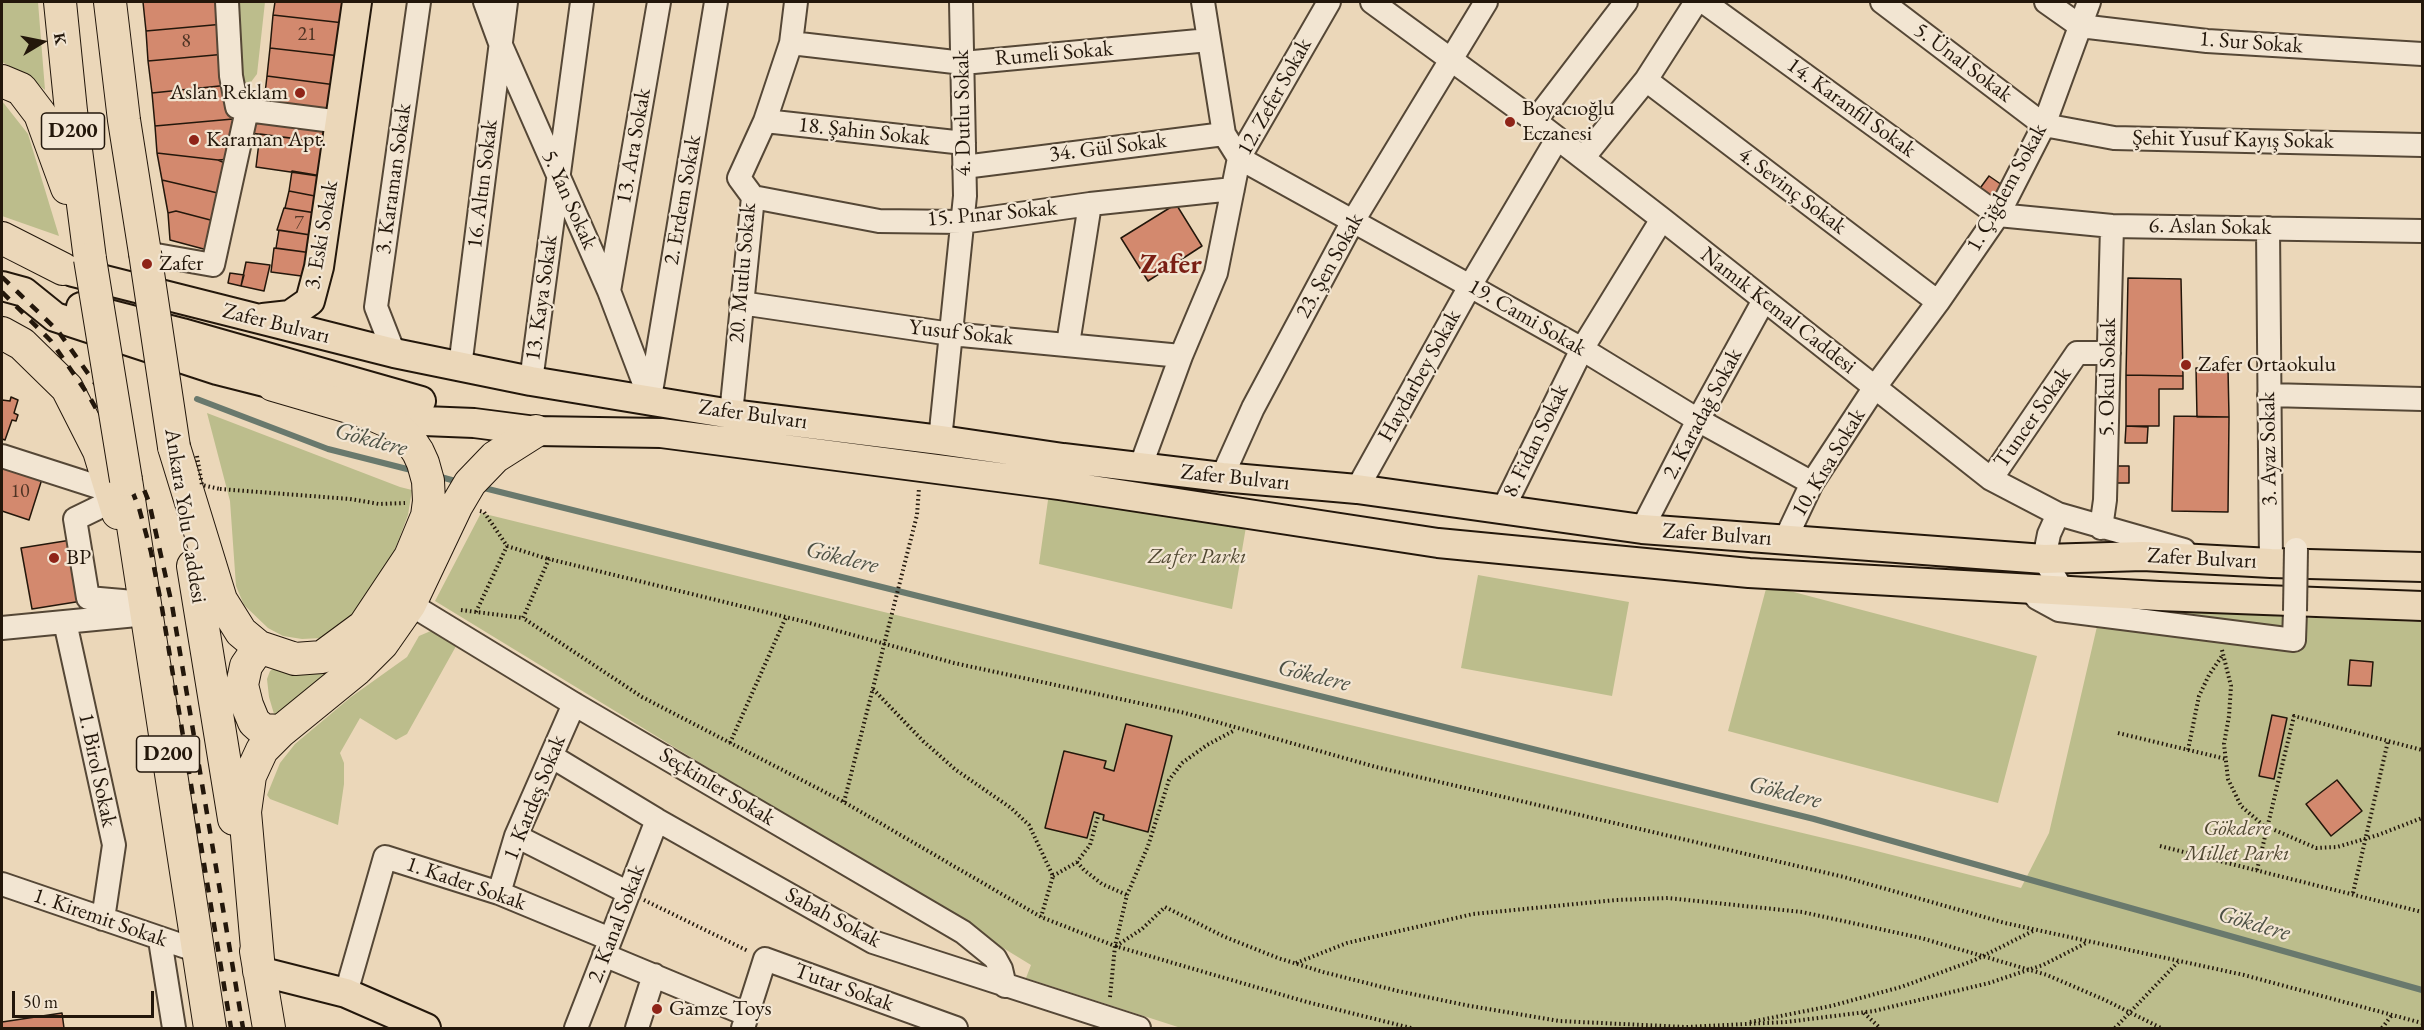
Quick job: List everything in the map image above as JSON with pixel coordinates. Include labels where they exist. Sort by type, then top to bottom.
[{"type":"highway","name":"D200","points":[[60,2],[71,111],[77,264],[117,490],[145,604],[210,1029]]},
{"type":"highway","name":"Ankara Yolu Caddesi","points":[[110,2],[124,120],[174,447],[269,1029]]},
{"type":"highway","points":[[2,238],[77,264],[59,162],[40,114],[21,89],[4,76]]},
{"type":"highway","points":[[2,333],[22,344],[67,388],[117,490]]},
{"type":"highway","points":[[259,971],[245,812],[250,776],[262,750],[373,652],[410,604],[434,514],[429,501],[423,463],[410,440],[394,424],[369,413],[273,385]]},
{"type":"highway","points":[[174,447],[221,600],[241,632],[259,647],[295,659],[322,657],[364,626],[400,574],[434,514],[470,483],[495,457],[526,437]]},
{"type":"highway","points":[[259,647],[246,666],[242,685],[247,705],[254,722],[262,730],[281,731]]},
{"type":"main road","name":"3. Eski Sokak","points":[[252,319],[290,315],[309,301],[319,267],[357,2]]},
{"type":"main road","name":"Zafer Bulvarı","points":[[2,247],[77,264],[252,319],[394,353],[531,381],[731,414],[1140,468],[1357,489],[1642,529],[2044,559],[2143,556],[2216,558],[2271,563],[2422,567]]},
{"type":"main road","name":"Zafer Bulvarı","points":[[13,289],[55,317],[217,370],[424,421],[474,423],[526,437],[661,433],[1047,483],[1438,543],[1749,573],[2234,600],[2422,606]]},
{"type":"main road","name":"Zafer Bulvarı","points":[[13,289],[308,368],[448,409],[474,423]]},
{"type":"main road","points":[[259,971],[346,993],[426,1029]]},
{"type":"street","points":[[227,2],[231,76],[237,107],[341,122]]},
{"type":"street","name":"3. Karaman Sokak","points":[[394,353],[376,307],[419,2]]},
{"type":"street","name":"5. Yan Sokak","points":[[485,2],[500,43],[609,291],[650,399]]},
{"type":"street","name":"16. Altın Sokak","points":[[460,367],[506,2]]},
{"type":"street","name":"13. Kaya Sokak","points":[[531,381],[582,2]]},
{"type":"street","name":"13. Ara Sokak","points":[[609,291],[659,2]]},
{"type":"street","name":"2. Erdem Sokak","points":[[650,399],[716,2]]},
{"type":"street","name":"20. Mutlu Sokak","points":[[731,414],[753,197],[739,178],[765,121],[791,43],[796,2]]},
{"type":"street","name":"4. Dutlu Sokak","points":[[940,440],[962,222],[964,143],[961,2]]},
{"type":"street","points":[[1203,2],[1224,134],[1239,158]]},
{"type":"street","name":"12. Zefer Sokak","points":[[1140,468],[1181,356],[1216,273],[1239,158],[1329,2]]},
{"type":"street","name":"Namık Kemal Caddesi","points":[[1372,2],[1583,158],[1990,479],[2058,514],[2101,528],[2216,558]]},
{"type":"street","name":"23. Şen Sokak","points":[[1222,477],[1253,408],[1353,221],[1486,2]]},
{"type":"street","points":[[1535,121],[1626,2]]},
{"type":"street","points":[[1583,158],[1646,80],[1696,2]]},
{"type":"street","name":"14. Karanfil Sokak","points":[[1704,2],[1998,215]]},
{"type":"street","name":"5. Ünal Sokak","points":[[1882,2],[2044,125]]},
{"type":"street","points":[[2046,2],[2080,26]]},
{"type":"street","name":"1. Çiğdem Sokak","points":[[1875,387],[1938,302],[1998,215],[2044,125],[2089,2]]},
{"type":"street","name":"1. Sur Sokak","points":[[2080,26],[2207,41],[2422,54]]},
{"type":"street","name":"Rumeli Sokak","points":[[791,43],[963,63],[1209,40]]},
{"type":"street","name":"4. Sevinç Sokak","points":[[1646,80],[1938,302]]},
{"type":"street","points":[[145,253],[213,265],[247,110]]},
{"type":"street","name":"18. Şahin Sokak","points":[[765,121],[964,143]]},
{"type":"street","name":"Şehit Yusuf Kayış Sokak","points":[[2044,125],[2114,138],[2422,145]]},
{"type":"street","name":"34. Gül Sokak","points":[[964,167],[1224,134]]},
{"type":"street","name":"Haydarbey Sokak","points":[[1357,489],[1470,286],[1557,139]]},
{"type":"street","name":"19. Cami Sokak","points":[[1239,158],[1582,349],[1698,420],[1812,483]]},
{"type":"street","name":"15. Pınar Sokak","points":[[753,197],[879,221],[962,222],[1090,204],[1233,189]]},
{"type":"street","points":[[1068,344],[1090,204]]},
{"type":"street","name":"6. Aslan Sokak","points":[[1998,215],[2112,226],[2422,231]]},
{"type":"street","name":"8. Fidan Sokak","points":[[1503,509],[1582,349],[1662,219]]},
{"type":"street","name":"5. Okul Sokak","points":[[2101,528],[2105,500],[2112,226]]},
{"type":"street","name":"3. Ayaz Sokak","points":[[2268,228],[2271,563]]},
{"type":"street","name":"2. Karadağ Sokak","points":[[1642,529],[1698,420],[1764,300]]},
{"type":"street","name":"Yusuf Sokak","points":[[741,303],[951,334],[1181,356]]},
{"type":"street","name":"Tuncer Sokak","points":[[1990,479],[2077,353],[2109,354]]},
{"type":"street","name":"10. Kısa Sokak","points":[[1785,540],[1812,483],[1875,387]]},
{"type":"street","points":[[2269,395],[2422,399]]},
{"type":"street","points":[[2,456],[117,490]]},
{"type":"street","points":[[117,490],[75,519],[88,598],[145,604]]},
{"type":"street","points":[[2058,514],[2049,534],[2044,559],[2063,591]]},
{"type":"street","points":[[2030,589],[2037,598],[2059,610],[2295,640],[2296,549]]},
{"type":"street","points":[[2,628],[65,622],[145,604]]},
{"type":"street","name":"Seçkinler Sokak","points":[[410,604],[574,704],[963,932],[995,958],[1001,969],[1005,986]]},
{"type":"street","name":"1. Birol Sokak","points":[[65,622],[114,845],[103,919]]},
{"type":"street","name":"1. Kardeş Sokak","points":[[499,893],[516,836],[574,704]]},
{"type":"street","name":"Sabah Sokak","points":[[551,756],[657,820],[873,942],[1084,1011],[1105,1024]]},
{"type":"street","name":"2. Kanal Sokak","points":[[576,1029],[657,820]]},
{"type":"street","points":[[516,836],[629,893]]},
{"type":"street","name":"1. Kader Sokak","points":[[346,993],[385,857],[499,893],[607,947],[654,975],[746,1022]]},
{"type":"street","name":"1. Kiremit Sokak","points":[[2,884],[160,940],[198,951]]},
{"type":"street","points":[[160,940],[174,1029]]},
{"type":"street","points":[[746,1022],[765,959]]},
{"type":"street","name":"Tutar Sokak","points":[[765,959],[905,1020],[956,1029]]},
{"type":"street","points":[[637,1029],[654,975]]},
{"type":"street","points":[[1105,1024],[1139,1029]]},
{"type":"path","points":[[220,489],[350,499],[434,514],[484,512],[507,546],[549,559],[786,617],[954,663],[1185,713],[1376,767],[1844,877],[2035,930],[2244,975],[2422,1023]]},
{"type":"path","points":[[844,802],[917,515]]},
{"type":"path","points":[[476,612],[507,546]]},
{"type":"path","points":[[523,618],[549,559]]},
{"type":"path","points":[[454,610],[523,618],[642,697],[844,802],[1041,917],[1115,946],[1307,1002],[1411,1029]]},
{"type":"path","points":[[730,743],[786,617]]},
{"type":"path","points":[[2223,631],[2222,655],[2231,686],[2224,744],[2228,779],[2241,806],[2267,826],[2316,848],[2337,847],[2422,818]]},
{"type":"path","points":[[2188,750],[2199,696],[2222,655]]},
{"type":"path","points":[[873,689],[923,741],[956,770],[1011,808],[1029,825],[1053,876],[1041,917]]},
{"type":"path","points":[[2257,870],[2294,716],[2422,750]]},
{"type":"path","points":[[1105,1024],[1115,946],[1127,895],[1148,846],[1169,780],[1182,762],[1235,729]]},
{"type":"path","points":[[2118,733],[2226,759]]},
{"type":"path","points":[[2353,893],[2388,741]]},
{"type":"path","points":[[1053,876],[1077,862],[1090,845],[1100,813]]},
{"type":"path","points":[[2160,846],[2422,912]]},
{"type":"path","points":[[1077,862],[1102,884],[1127,895]]},
{"type":"path","points":[[629,893],[765,959]]},
{"type":"path","points":[[1295,963],[1347,943],[1473,914],[1616,900],[1668,898],[1802,912],[1920,938],[2047,975],[2161,1029]]},
{"type":"path","points":[[1115,946],[1142,929],[1165,907],[1225,937],[1334,975],[1470,1006],[1559,1021],[1686,1027],[1786,1023],[1864,1013],[1977,986],[2028,970],[2043,965],[2088,942]]},
{"type":"path","points":[[1734,1025],[1881,993],[1981,957],[2035,930]]},
{"type":"path","points":[[2115,1029],[2179,962]]},
{"type":"path","points":[[1864,1013],[1880,1029]]},
{"type":"path","points":[[2382,1029],[2392,1015]]},
{"type":"green space","points":[[2,2],[38,2],[45,90],[25,74],[2,62]]},
{"type":"green space","points":[[230,2],[265,2],[257,74],[251,82],[239,83]]},
{"type":"green space","points":[[2,101],[28,134],[59,236],[2,216]]},
{"type":"green space","points":[[207,413],[412,490],[408,515],[381,587],[365,611],[322,638],[302,639],[283,636],[268,628],[244,605],[236,586],[230,501]]},
{"type":"green space","name":"Zafer Parkı","points":[[1049,493],[1247,521],[1232,609],[1039,564]]},
{"type":"green space","name":"Gökdere Millet Parkı","points":[[481,513],[1124,671],[1857,846],[2021,888],[2049,833],[2102,605],[2289,617],[2422,622],[2422,1028],[1181,1028],[1026,978],[1031,965],[435,601]]},
{"type":"green space","points":[[1478,575],[1629,602],[1612,696],[1461,668]]},
{"type":"green space","points":[[1767,585],[2037,656],[1998,803],[1728,731]]},
{"type":"green space","points":[[403,609],[278,718],[274,714],[267,679],[270,671]]},
{"type":"green space","points":[[440,627],[460,639],[407,734],[396,740],[360,718],[340,753],[344,763],[344,784],[338,825],[270,799],[267,795],[280,763],[295,744],[351,697],[407,657],[419,636]]},
{"type":"building","points":[[143,2],[222,2],[224,24],[146,31]]},
{"type":"building","points":[[275,2],[347,2],[344,23],[273,15]]},
{"type":"building","points":[[273,15],[344,23],[340,56],[270,48]]},
{"type":"building","points":[[224,24],[226,54],[148,61],[146,31]]},
{"type":"building","points":[[270,48],[340,56],[336,85],[267,76]]},
{"type":"building","points":[[226,54],[229,85],[152,93],[148,61]]},
{"type":"building","name":"Aslan Reklam","points":[[267,76],[336,85],[333,111],[264,102]]},
{"type":"building","points":[[229,85],[233,119],[155,126],[152,93]]},
{"type":"building","points":[[252,114],[332,124],[329,143],[250,133]]},
{"type":"building","name":"Karaman Apt.","points":[[233,119],[231,159],[218,160],[157,153],[155,126]]},
{"type":"building","points":[[260,134],[329,143],[325,177],[256,167]]},
{"type":"building","points":[[157,153],[218,160],[227,164],[222,194],[162,180]]},
{"type":"building","points":[[292,171],[328,177],[325,198],[289,191]]},
{"type":"building","points":[[1989,176],[2005,187],[1995,202],[1978,191]]},
{"type":"building","points":[[162,180],[222,194],[218,222],[176,211],[168,213]]},
{"type":"building","points":[[289,191],[325,198],[322,214],[285,208]]},
{"type":"building","points":[[1176,204],[1202,246],[1148,281],[1121,238]]},
{"type":"building","points":[[284,208],[322,214],[317,236],[277,230]]},
{"type":"building","points":[[176,211],[218,222],[211,251],[170,240],[168,213]]},
{"type":"building","points":[[279,230],[317,236],[312,253],[276,248]]},
{"type":"building","points":[[274,248],[312,253],[309,277],[271,272]]},
{"type":"building","points":[[246,262],[270,265],[264,291],[241,286]]},
{"type":"building","points":[[230,273],[244,275],[241,286],[228,283]]},
{"type":"building","points":[[2128,278],[2181,279],[2183,376],[2126,375]]},
{"type":"building","points":[[2196,368],[2228,368],[2229,417],[2197,417]]},
{"type":"building","points":[[2126,375],[2183,376],[2183,389],[2159,389],[2159,426],[2126,426]]},
{"type":"building","points":[[11,397],[18,400],[14,413],[18,415],[16,421],[12,420],[5,440],[2,439],[2,400],[10,401]]},
{"type":"building","points":[[2174,416],[2229,417],[2228,512],[2172,511]]},
{"type":"building","points":[[2126,426],[2148,427],[2147,443],[2125,443]]},
{"type":"building","points":[[2,466],[42,479],[29,520],[2,511]]},
{"type":"building","points":[[2117,466],[2129,466],[2129,483],[2117,483]]},
{"type":"building","points":[[71,540],[82,601],[32,609],[21,548]]},
{"type":"building","points":[[2350,660],[2373,662],[2371,686],[2348,685]]},
{"type":"building","points":[[2272,715],[2287,718],[2274,779],[2259,776]]},
{"type":"building","points":[[1126,724],[1172,736],[1148,832],[1103,820],[1104,815],[1094,812],[1087,838],[1045,828],[1064,751],[1106,761],[1104,768],[1114,771]]},
{"type":"building","points":[[2337,780],[2362,811],[2331,836],[2306,804]]},
{"type":"building","points":[[62,1013],[64,1028],[2,1028],[2,1022]]},
{"type":"waterway","name":"Gökdere","points":[[197,399],[328,449],[415,471]]},
{"type":"waterway","name":"Gökdere","points":[[437,476],[459,482]]},
{"type":"waterway","name":"Gökdere","points":[[480,487],[1814,819],[2422,990]]},
{"type":"railway","points":[[2,277],[58,331],[99,389],[117,423],[149,502],[172,605],[243,1028]]},
{"type":"railway","points":[[2,292],[51,341],[89,396],[107,428],[139,508],[151,552],[162,608],[231,1028]]},
{"type":"place","name":"Aslan Reklam","points":[[300,93]]},
{"type":"place","name":"Boyacıoğlu Eczanesi","points":[[1510,122]]},
{"type":"place","name":"Karaman Apt.","points":[[194,140]]},
{"type":"place","name":"Zafer","points":[[147,264]]},
{"type":"place","name":"Zafer Ortaokulu","points":[[2186,365]]},
{"type":"place","name":"BP","points":[[54,558]]},
{"type":"place","name":"Gamze Toys","points":[[657,1009]]},
{"type":"district","name":"Zafer","points":[[1171,265]]}]
